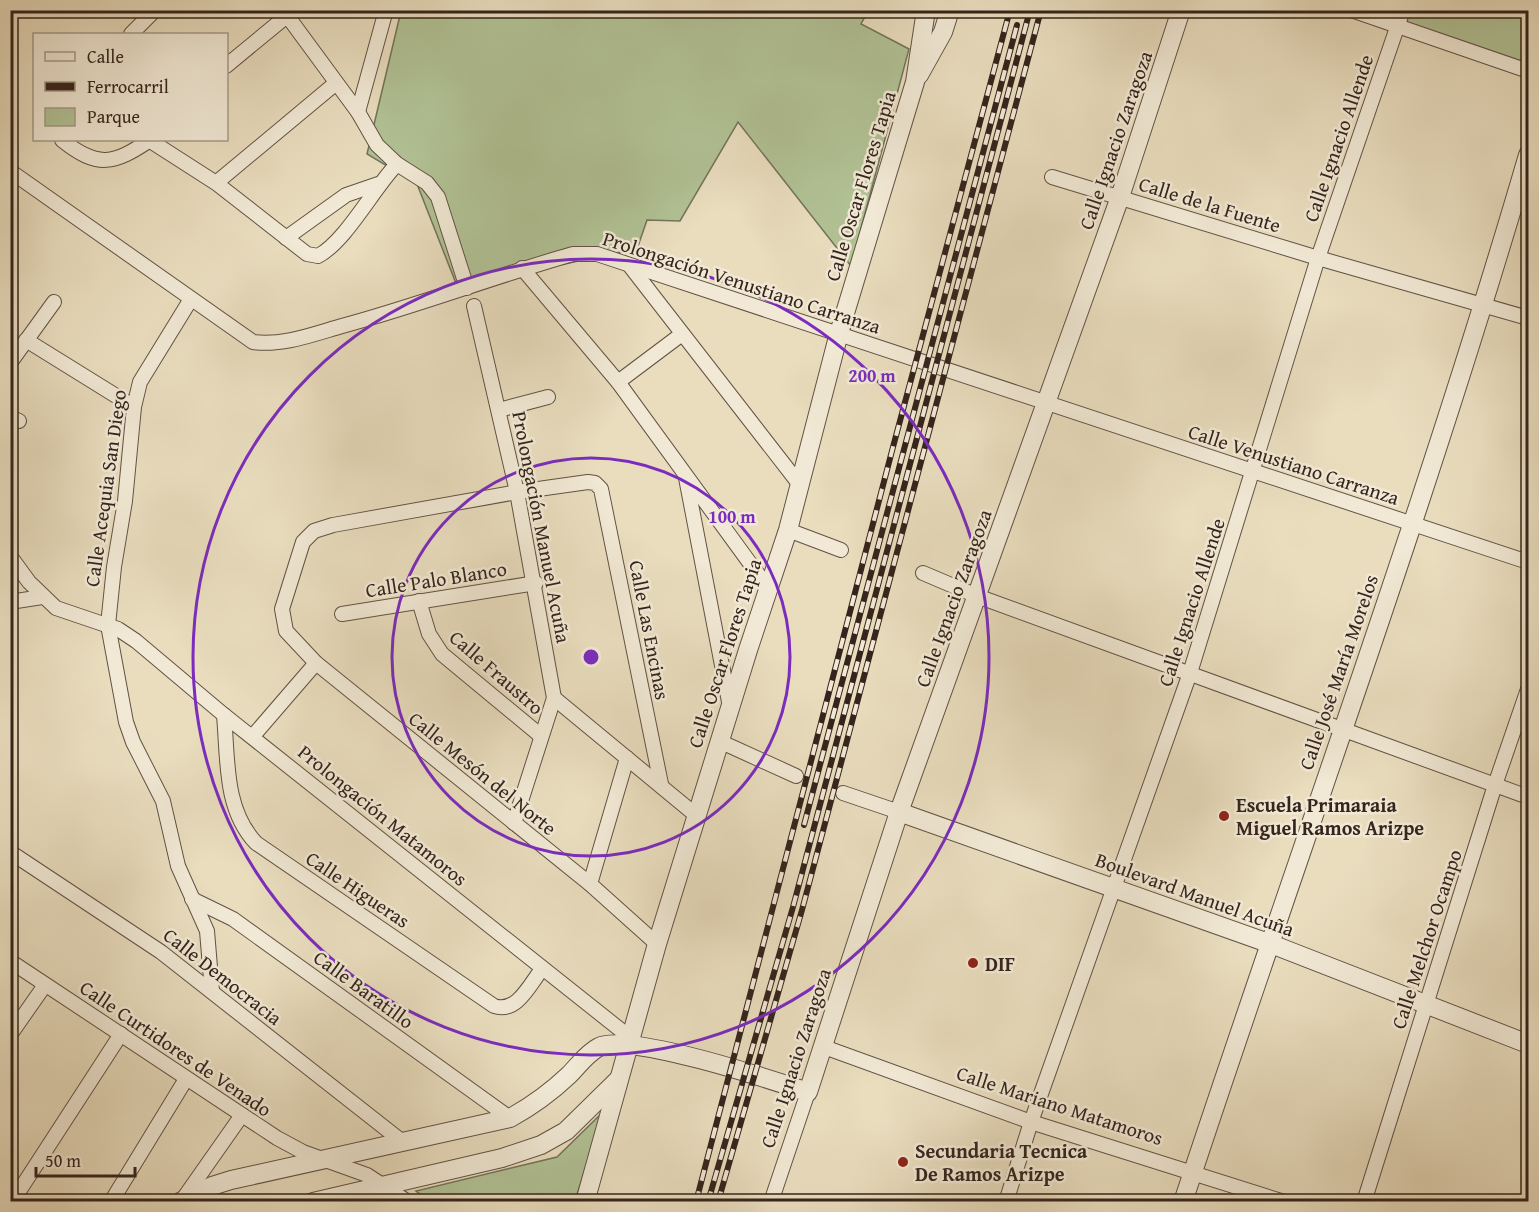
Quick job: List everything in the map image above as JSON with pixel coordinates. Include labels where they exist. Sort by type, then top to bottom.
[{"type":"street","points":[[132,33],[155,10]]},
{"type":"street","points":[[358,112],[386,10]]},
{"type":"street","name":"Calle Oscar Flores Tapia","points":[[585,1202],[657,944],[719,741],[788,530],[840,333],[915,82],[926,10]]},
{"type":"street","name":"Calle Oscar Flores Tapia","points":[[915,82],[943,32],[950,10]]},
{"type":"street","name":"Calle Ignacio Zaragoza","points":[[771,1202],[824,1047],[899,812],[1120,197],[1181,10]]},
{"type":"street","points":[[1351,10],[1528,71]]},
{"type":"street","name":"Calle Ignacio Allende","points":[[1006,1202],[1031,1122],[1190,673],[1318,258],[1402,10]]},
{"type":"street","points":[[228,64],[288,12],[358,112],[377,145],[397,164],[427,183],[438,196],[467,288]]},
{"type":"street","points":[[216,183],[336,83]]},
{"type":"street","points":[[63,141],[78,152],[95,160],[109,161],[148,141]]},
{"type":"street","points":[[152,141],[216,183],[307,254],[318,256],[327,251],[378,184],[397,164]]},
{"type":"street","name":"Calle José María Morelos","points":[[1183,1202],[1413,523],[1484,305],[1528,155]]},
{"type":"street","name":"Prolongación Venustiano Carranza","points":[[10,171],[253,342],[266,344],[409,308],[522,268],[586,252],[967,374],[1047,404]]},
{"type":"street","name":"Calle de la Fuente","points":[[1053,177],[1318,258],[1528,318]]},
{"type":"street","points":[[286,238],[346,195],[378,184]]},
{"type":"street","points":[[630,266],[800,484]]},
{"type":"street","points":[[522,268],[618,382],[768,588]]},
{"type":"street","name":"Calle Acequia San Diego","points":[[191,299],[140,382],[134,407],[125,501],[114,567],[108,625],[126,722],[133,742],[163,801],[172,849],[192,899]]},
{"type":"street","points":[[10,363],[54,302]]},
{"type":"street","name":"Prolongación Manuel Acuña","points":[[474,306],[536,583],[554,698],[514,823]]},
{"type":"street","points":[[618,382],[682,334]]},
{"type":"street","points":[[26,340],[134,407]]},
{"type":"street","points":[[499,410],[548,397]]},
{"type":"street","name":"Calle Venustiano Carranza","points":[[1047,404],[1254,470],[1528,562]]},
{"type":"street","points":[[685,473],[730,707]]},
{"type":"street","name":"Calle Las Encinas","points":[[517,492],[588,482],[602,489],[661,784]]},
{"type":"street","name":"Calle Mesón del Norte","points":[[517,492],[314,531],[303,542],[282,609],[286,631],[316,663],[590,884],[657,944]]},
{"type":"street","points":[[788,530],[841,550]]},
{"type":"street","points":[[10,556],[42,597],[64,612],[108,625]]},
{"type":"street","points":[[923,573],[977,596],[1528,798]]},
{"type":"street","name":"Calle Palo Blanco","points":[[342,614],[536,583]]},
{"type":"street","points":[[10,602],[42,597]]},
{"type":"street","name":"Calle Fraustro","points":[[419,601],[429,634],[442,654],[541,736]]},
{"type":"street","name":"Prolongación Matamoros","points":[[108,625],[136,640],[224,715],[254,736],[631,1042]]},
{"type":"street","points":[[254,736],[316,663]]},
{"type":"street","name":"Calle Melchor Ocampo","points":[[1364,1202],[1495,785],[1528,689]]},
{"type":"street","points":[[554,698],[697,816]]},
{"type":"street","name":"Calle Higueras","points":[[224,715],[232,801],[244,830],[256,843],[494,1006],[500,1008],[513,1006],[542,969]]},
{"type":"street","points":[[719,741],[796,776]]},
{"type":"street","points":[[590,884],[627,758]]},
{"type":"street","name":"Boulevard Manuel Acuña","points":[[843,793],[1270,944],[1528,1044]]},
{"type":"street","name":"Calle Democracia","points":[[10,852],[161,952],[404,1143]]},
{"type":"street","points":[[192,899],[207,931],[212,991]]},
{"type":"street","name":"Calle Baratillo","points":[[192,899],[233,919],[510,1118]]},
{"type":"street","name":"Calle Curtidores de Venado","points":[[10,961],[291,1146],[352,1168],[387,1186],[408,1202]]},
{"type":"street","points":[[10,1035],[45,985]]},
{"type":"street","points":[[12,1202],[121,1035]]},
{"type":"street","points":[[181,1200],[231,1180],[510,1118],[541,1100],[596,1048],[611,1044],[631,1042],[718,1064],[808,1092]]},
{"type":"street","name":"Calle Mariano Matamoros","points":[[824,1047],[1031,1122],[1284,1202]]},
{"type":"street","points":[[312,1202],[502,1158],[554,1139],[580,1119],[620,1078]]},
{"type":"street","points":[[111,1202],[186,1079]]},
{"type":"street","points":[[181,1200],[242,1115]]},
{"type":"green space","points":[[401,11],[868,11],[861,24],[909,49],[851,266],[738,122],[680,221],[647,220],[637,249],[457,286],[417,184],[367,154]]},
{"type":"green space","points":[[1404,11],[1528,11],[1528,70],[1398,26]]},
{"type":"green space","points":[[603,1112],[575,1201],[429,1201],[416,1191],[557,1157]]},
{"type":"railway","points":[[696,1202],[893,447],[1010,10]]},
{"type":"railway","points":[[708,1202],[793,907],[1030,10]]},
{"type":"railway","points":[[718,1202],[802,910],[1041,10]]},
{"type":"railway","points":[[804,825],[1017,25]]},
{"type":"place","name":"Escuela Primaraia Miguel Ramos Arizpe","points":[[1224,816]]},
{"type":"place","name":"DIF","points":[[973,963]]},
{"type":"place","name":"Secundaria Tecnica De Ramos Arizpe","points":[[903,1162]]}]
